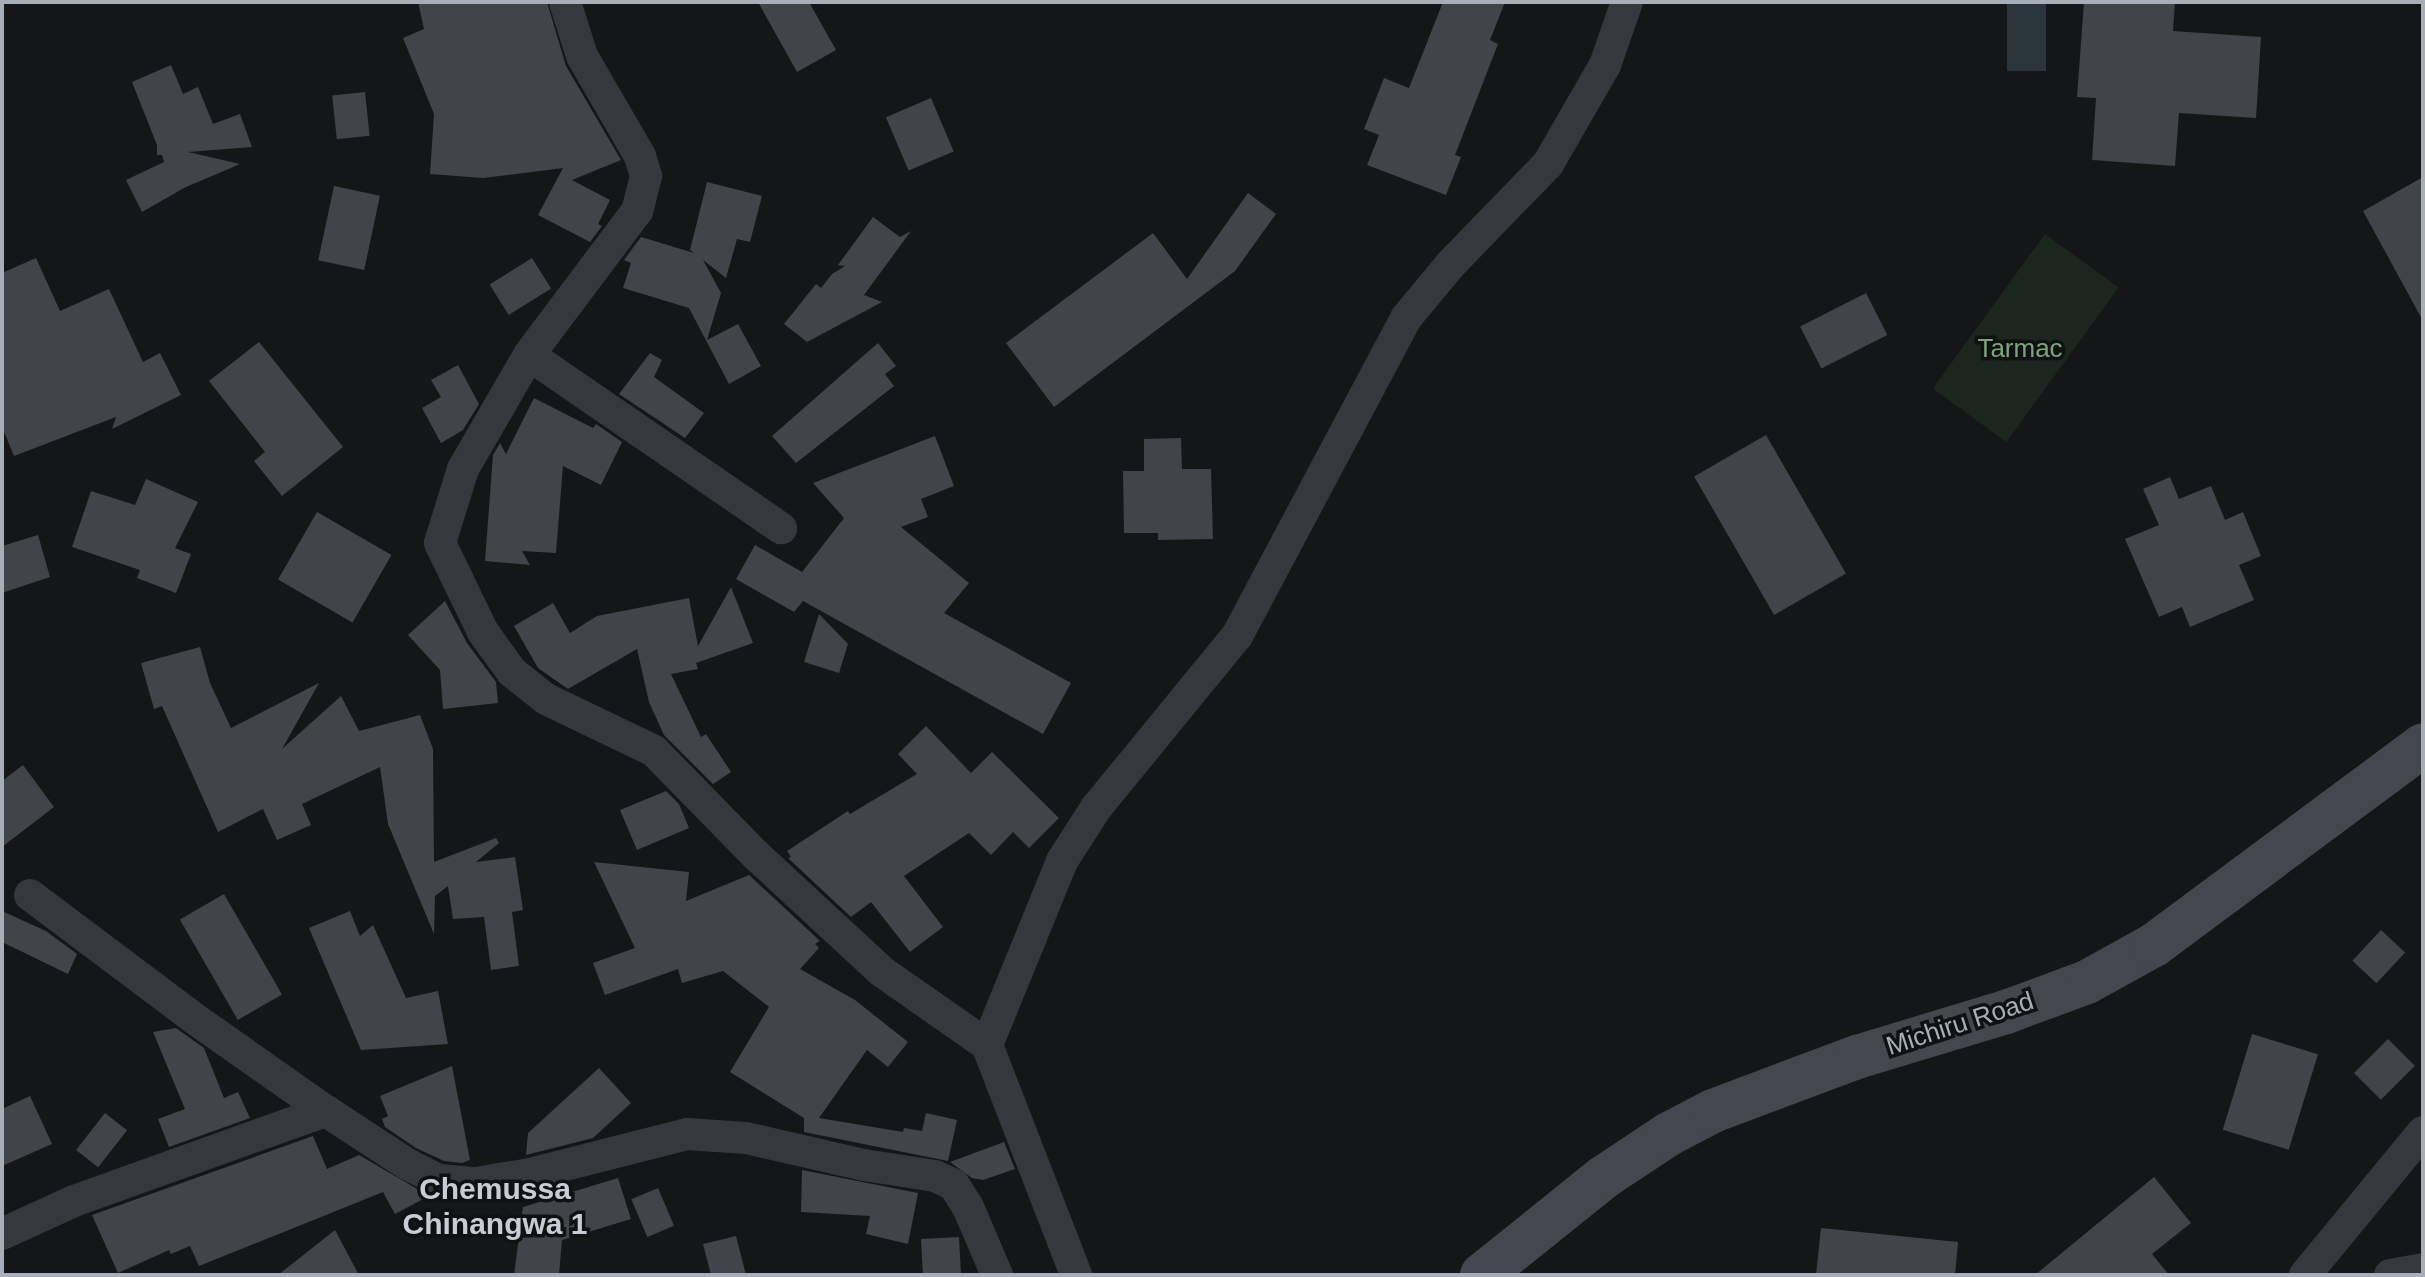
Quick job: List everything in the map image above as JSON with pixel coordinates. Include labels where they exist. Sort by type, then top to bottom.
[{"type":"street","points":[[565,2],[582,56],[640,156],[646,176],[637,211],[529,355],[463,469],[440,543],[483,632],[512,672],[546,699],[654,751],[757,856],[881,971],[987,1045],[1076,1275]]},
{"type":"street","points":[[987,1045],[1062,861],[1096,808],[1237,636],[1406,318],[1450,265],[1548,164],[1605,65],[1627,2]]},
{"type":"street","points":[[529,355],[781,528]]},
{"type":"street","name":"Michiru Road","points":[[1482,1275],[1604,1177],[1669,1134],[1713,1111],[1857,1057],[2006,1012],[2087,982],[2154,945],[2423,745]]},
{"type":"street","points":[[30,895],[195,1019],[326,1111],[407,1164],[439,1180],[476,1183],[530,1174],[687,1134],[746,1138],[864,1165],[935,1176],[954,1185],[968,1207],[997,1275]]},
{"type":"street","points":[[2,1234],[74,1201],[326,1111]]},
{"type":"street","points":[[2305,1275],[2423,1132]]},
{"type":"street","points":[[2390,1275],[2423,1269]]},
{"type":"green space","name":"Tarmac","points":[[2045,234],[2119,287],[2006,442],[1933,389]]},
{"type":"shaded area","points":[[2007,2],[2046,2],[2046,71],[2007,71]]},
{"type":"building","points":[[418,2],[547,2],[566,66],[621,160],[572,180],[610,200],[598,224],[602,226],[590,242],[538,215],[563,168],[483,178],[430,174],[434,114],[403,38],[424,29]]},
{"type":"building","points":[[758,2],[809,2],[836,50],[797,72]]},
{"type":"building","points":[[1443,2],[1505,2],[1490,40],[1498,44],[1455,155],[1461,157],[1446,195],[1367,165],[1379,135],[1364,129],[1384,78],[1409,88]]},
{"type":"building","points":[[2084,2],[2175,2],[2173,31],[2261,37],[2256,118],[2179,113],[2175,166],[2092,160],[2096,98],[2077,97]]},
{"type":"building","points":[[171,65],[183,94],[198,87],[213,124],[240,114],[252,147],[188,152],[240,164],[184,188],[142,212],[126,180],[164,162],[162,155],[157,155],[157,145],[132,82]]},
{"type":"building","points":[[365,92],[370,136],[337,139],[332,95]]},
{"type":"building","points":[[931,98],[954,151],[909,171],[886,117]]},
{"type":"building","points":[[2423,177],[2423,321],[2363,211]]},
{"type":"building","points":[[707,182],[762,196],[750,242],[737,239],[726,278],[703,260],[721,293],[707,340],[738,324],[761,366],[729,384],[689,308],[623,288],[631,263],[624,260],[641,237],[694,253],[690,250]]},
{"type":"building","points":[[334,186],[380,196],[364,270],[318,260]]},
{"type":"building","points":[[1248,193],[1276,214],[1235,271],[1054,407],[1006,343],[1153,233],[1187,279]]},
{"type":"building","points":[[873,217],[900,237],[911,231],[864,295],[882,302],[807,342],[784,324],[816,284],[821,288],[832,274],[845,266],[838,265]]},
{"type":"building","points":[[36,258],[60,311],[109,289],[143,362],[160,353],[181,395],[112,429],[116,417],[14,456],[2,427],[2,273]]},
{"type":"building","points":[[532,258],[551,289],[509,315],[490,284]]},
{"type":"building","points":[[1866,293],[1887,335],[1821,368],[1800,327]]},
{"type":"building","points":[[259,342],[343,447],[282,496],[254,461],[265,452],[209,381]]},
{"type":"building","points":[[878,343],[896,366],[885,374],[894,386],[796,463],[772,436]]},
{"type":"building","points":[[650,353],[662,360],[654,377],[704,413],[685,438],[619,394]]},
{"type":"building","points":[[458,365],[479,404],[463,430],[441,443],[422,408],[441,397],[431,380]]},
{"type":"building","points":[[534,398],[593,428],[596,424],[622,442],[601,485],[563,466],[556,553],[522,551],[530,565],[485,561],[493,455],[500,443],[506,454]]},
{"type":"building","points":[[1766,435],[1846,574],[1774,615],[1694,476]]},
{"type":"building","points":[[935,436],[954,486],[921,499],[928,517],[901,527],[969,583],[944,613],[1071,683],[1043,734],[803,601],[794,612],[736,579],[755,545],[802,572],[844,518],[813,483]]},
{"type":"building","points":[[1181,438],[1182,469],[1211,469],[1213,539],[1158,540],[1158,533],[1124,533],[1123,471],[1144,471],[1144,439]]},
{"type":"building","points":[[2170,477],[2179,499],[2211,486],[2225,520],[2243,512],[2261,556],[2239,565],[2254,600],[2190,627],[2182,607],[2159,617],[2125,539],[2159,525],[2143,489]]},
{"type":"building","points":[[146,479],[198,502],[175,548],[191,554],[176,593],[137,578],[140,570],[72,547],[91,491],[135,505]]},
{"type":"building","points":[[317,512],[391,555],[352,623],[278,580]]},
{"type":"building","points":[[38,535],[50,577],[2,593],[2,546]]},
{"type":"building","points":[[731,587],[753,643],[696,663],[698,669],[671,674],[701,737],[706,734],[731,772],[713,784],[664,735],[649,702],[637,649],[568,689],[538,668],[514,626],[553,603],[570,633],[597,616],[689,598],[698,646]]},
{"type":"building","points":[[445,601],[467,643],[496,682],[498,703],[443,709],[440,670],[408,635]]},
{"type":"building","points":[[819,614],[848,644],[839,673],[804,662]]},
{"type":"building","points":[[200,647],[210,683],[231,728],[319,683],[282,749],[341,696],[359,731],[420,715],[433,749],[434,862],[496,838],[499,843],[476,862],[515,857],[523,910],[512,912],[519,966],[491,970],[484,917],[453,919],[448,886],[435,896],[434,934],[388,824],[380,767],[302,804],[311,825],[277,840],[263,809],[218,832],[162,706],[154,709],[141,663]]},
{"type":"building","points":[[926,726],[971,773],[992,752],[1059,818],[1029,848],[1013,832],[991,855],[969,833],[904,876],[943,927],[910,952],[871,902],[851,917],[788,858],[791,857],[787,851],[848,811],[850,814],[917,774],[898,754]]},
{"type":"building","points":[[23,765],[54,807],[2,847],[2,781]]},
{"type":"building","points":[[666,791],[679,804],[689,828],[637,850],[620,810]]},
{"type":"building","points":[[594,862],[689,872],[686,901],[749,875],[820,941],[815,944],[819,948],[800,969],[855,1000],[908,1042],[888,1067],[867,1050],[819,1118],[903,1132],[904,1128],[922,1131],[926,1113],[957,1120],[948,1161],[804,1132],[804,1118],[730,1072],[769,1007],[723,971],[682,983],[678,969],[605,995],[593,963],[635,948]]},
{"type":"building","points":[[224,894],[282,994],[238,1020],[180,920]]},
{"type":"building","points":[[2,911],[46,931],[77,954],[68,974],[2,942]]},
{"type":"building","points":[[350,911],[360,936],[373,925],[406,998],[438,991],[448,1044],[361,1050],[309,928]]},
{"type":"building","points":[[2381,930],[2405,953],[2376,983],[2352,961]]},
{"type":"building","points":[[176,1028],[204,1048],[224,1098],[238,1092],[250,1118],[169,1147],[158,1119],[185,1109],[153,1032]]},
{"type":"building","points":[[2252,1034],[2318,1054],[2289,1150],[2223,1130]]},
{"type":"building","points":[[2388,1039],[2415,1066],[2381,1100],[2354,1073]]},
{"type":"building","points":[[452,1066],[470,1160],[462,1163],[444,1161],[416,1148],[385,1127],[382,1119],[388,1116],[380,1096]]},
{"type":"building","points":[[599,1068],[631,1103],[593,1138],[526,1155],[528,1133]]},
{"type":"building","points":[[30,1096],[52,1144],[2,1166],[2,1109]]},
{"type":"building","points":[[105,1113],[127,1130],[98,1167],[76,1150]]},
{"type":"building","points":[[313,1136],[327,1169],[359,1155],[429,1196],[395,1214],[383,1192],[199,1266],[190,1246],[171,1254],[169,1250],[118,1273],[92,1215]]},
{"type":"building","points":[[1004,1142],[1015,1169],[983,1180],[972,1178],[950,1162]]},
{"type":"building","points":[[802,1170],[918,1193],[908,1244],[866,1234],[870,1216],[801,1212]]},
{"type":"building","points":[[2154,1177],[2191,1223],[2152,1254],[2169,1275],[2035,1275]]},
{"type":"building","points":[[618,1178],[631,1219],[562,1240],[559,1275],[514,1275],[523,1207]]},
{"type":"building","points":[[658,1188],[674,1226],[647,1237],[631,1199]]},
{"type":"building","points":[[1821,1228],[1958,1242],[1955,1275],[1816,1275]]},
{"type":"building","points":[[335,1230],[359,1275],[278,1275]]},
{"type":"building","points":[[736,1236],[746,1275],[711,1275],[703,1244]]},
{"type":"building","points":[[959,1237],[961,1275],[923,1275],[921,1239]]},
{"type":"district","name":"Chemussa Chinangwa 1","points":[[495,1206]]}]
